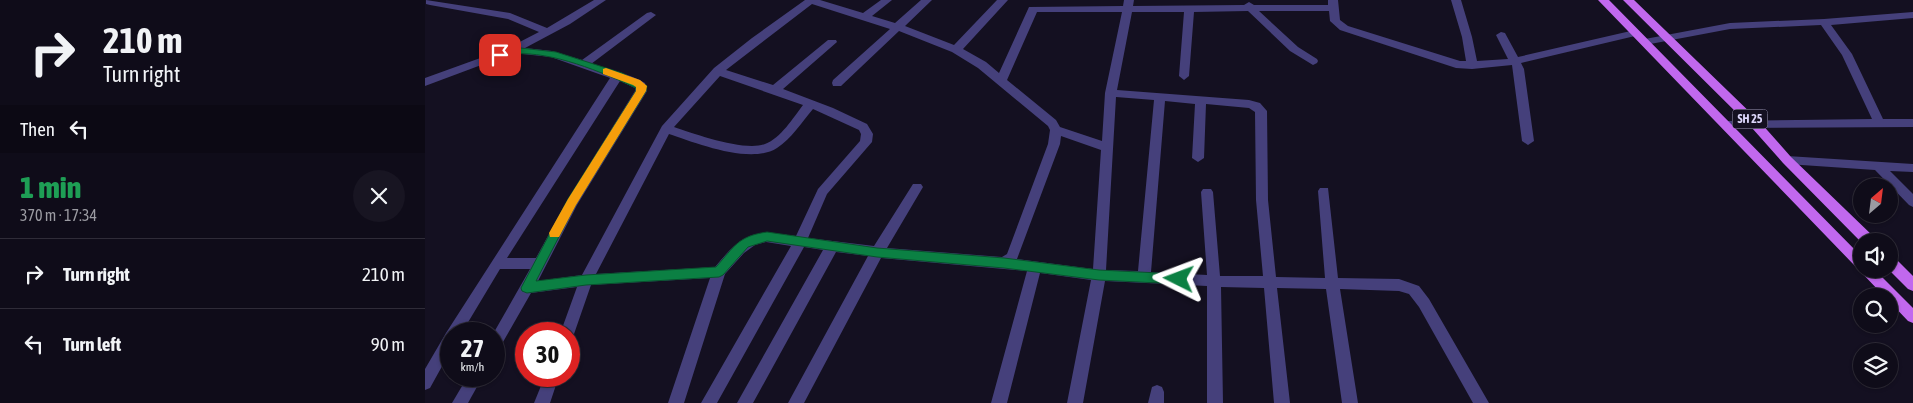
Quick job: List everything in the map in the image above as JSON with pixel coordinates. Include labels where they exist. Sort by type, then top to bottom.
[{"type":"main road","points":[[1603,0],[1853,256]]},
{"type":"main road","name":"SH 25","points":[[1628,0],[1756,125],[1787,160],[1861,233]]},
{"type":"main road","points":[[1898,270],[1913,285]]},
{"type":"main road","points":[[1876,278],[1907,305],[1913,317]]},
{"type":"street","points":[[425,82],[512,50],[601,0]]},
{"type":"street","points":[[571,322],[586,280],[666,129],[718,71],[756,40],[811,0],[837,3],[865,17],[956,50],[982,65],[1045,115],[1056,130],[1107,148]]},
{"type":"street","points":[[865,17],[887,0]]},
{"type":"street","points":[[837,83],[927,0]]},
{"type":"street","points":[[956,50],[1003,0]]},
{"type":"street","points":[[1456,0],[1467,37],[1472,66]]},
{"type":"street","points":[[430,2],[510,16],[546,32]]},
{"type":"street","points":[[1001,80],[1035,4],[1128,4],[1189,10],[1248,4],[1333,4],[1335,21],[1344,28],[1406,47],[1448,63],[1472,66],[1516,61],[1635,33]]},
{"type":"street","points":[[1075,403],[1099,275],[1111,93],[1128,4]]},
{"type":"street","points":[[1248,4],[1294,49],[1313,62]]},
{"type":"street","points":[[1184,76],[1189,10]]},
{"type":"street","points":[[584,64],[651,15]]},
{"type":"street","points":[[1645,42],[1730,26],[1824,22],[1913,15]]},
{"type":"street","points":[[1824,22],[1847,54],[1879,122]]},
{"type":"street","points":[[1501,35],[1519,69],[1528,142]]},
{"type":"street","points":[[775,90],[832,42]]},
{"type":"street","points":[[505,326],[572,202],[641,91],[641,86],[636,82],[584,64],[552,54],[512,50]]},
{"type":"street","points":[[709,403],[800,242],[822,192],[865,142],[867,134],[863,127],[811,104],[718,71]]},
{"type":"street","points":[[460,322],[618,75]]},
{"type":"street","points":[[1111,93],[1249,104],[1256,106],[1261,111],[1262,200],[1282,403]]},
{"type":"street","points":[[1143,277],[1159,97]]},
{"type":"street","points":[[1198,158],[1201,100]]},
{"type":"street","points":[[666,129],[710,143],[757,150],[769,148],[811,104]]},
{"type":"street","points":[[1727,125],[1913,123]]},
{"type":"street","points":[[1004,263],[1012,257],[1054,144],[1056,130]]},
{"type":"street","points":[[1787,160],[1913,168]]},
{"type":"street","points":[[1877,166],[1913,202]]},
{"type":"street","points":[[797,403],[877,252],[917,187]]},
{"type":"street","points":[[1324,191],[1332,283],[1350,403]]},
{"type":"street","points":[[1207,192],[1214,281],[1215,403]]},
{"type":"street","points":[[676,403],[719,272],[743,244],[755,238],[767,237],[877,252],[1004,263],[1099,275],[1214,281],[1399,285],[1414,290],[1424,303],[1481,403]]},
{"type":"street","points":[[745,403],[833,245]]},
{"type":"street","points":[[497,264],[539,263]]},
{"type":"street","points":[[999,403],[1035,267]]},
{"type":"street","points":[[527,288],[586,280],[719,272]]},
{"type":"street","points":[[425,383],[440,356]]},
{"type":"street","points":[[461,403],[470,387]]},
{"type":"street","points":[[542,403],[548,387]]},
{"type":"slow traffic","points":[[555,233],[572,202],[641,91],[641,86],[636,82],[606,71]]},
{"type":"route","points":[[500,55],[512,50],[552,54],[618,75],[641,86],[641,91],[572,202],[527,288],[586,280],[719,272],[743,244],[755,238],[767,237],[877,252],[1004,263],[1099,275],[1179,279]]}]
